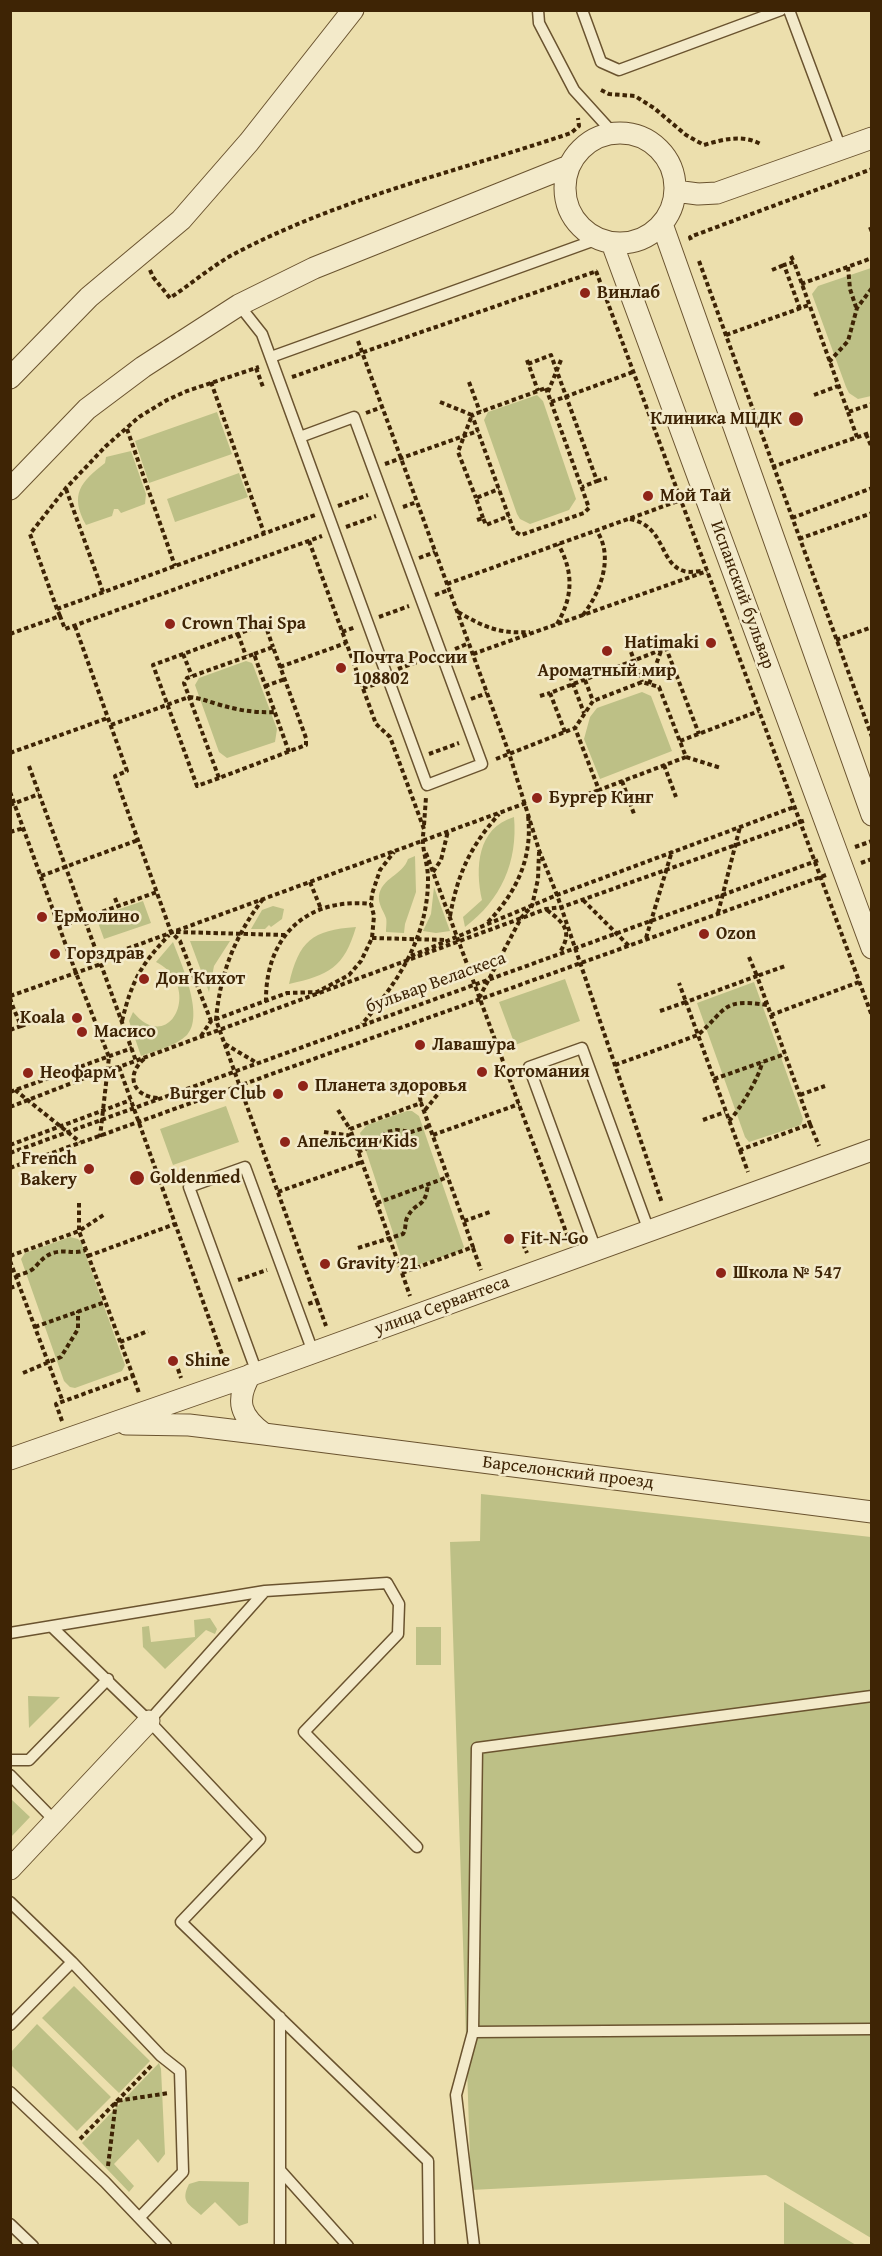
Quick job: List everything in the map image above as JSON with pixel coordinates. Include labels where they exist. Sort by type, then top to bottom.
[{"type":"street","points":[[10,378],[89,297],[181,220],[249,142],[353,10]]},
{"type":"street","points":[[613,133],[632,135],[650,142],[664,155],[673,172],[675,191],[671,208],[662,224],[648,236],[630,242],[605,241],[583,230],[572,216],[566,200],[565,183],[569,166],[579,150],[595,139],[613,133]]},
{"type":"street","points":[[675,191],[698,194],[717,193],[872,138]]},
{"type":"street","points":[[10,489],[87,409],[152,360],[239,305],[314,268],[569,166]]},
{"type":"street","points":[[662,224],[872,815]]},
{"type":"street","name":"Испанский бульвар","points":[[605,241],[620,263],[872,948]]},
{"type":"street","name":"улица Сервантеса","points":[[10,1459],[254,1374],[872,1150]]},
{"type":"street","points":[[254,1374],[243,1388],[241,1401],[250,1424],[264,1434]]},
{"type":"street","name":"Барселонский проезд","points":[[111,1424],[189,1425],[872,1512]]},
{"type":"street","points":[[10,1869],[149,1721]]},
{"type":"lane","points":[[538,10],[539,23],[574,90],[613,133]]},
{"type":"lane","points":[[582,10],[602,62],[619,70],[781,10]]},
{"type":"lane","points":[[789,10],[841,149]]},
{"type":"lane","points":[[271,357],[605,241]]},
{"type":"lane","points":[[239,305],[262,334],[427,785],[482,764],[354,417],[300,437]]},
{"type":"lane","points":[[596,1250],[529,1067],[582,1047],[649,1231]]},
{"type":"lane","points":[[254,1374],[225,1285],[189,1187],[245,1167],[313,1352]]},
{"type":"lane","points":[[10,1633],[265,1591],[387,1584],[399,1604],[398,1634],[304,1732],[417,1847]]},
{"type":"lane","points":[[149,1721],[265,1591]]},
{"type":"lane","points":[[52,1627],[108,1679],[260,1839],[181,1922],[428,2161],[429,2246]]},
{"type":"lane","points":[[10,1760],[29,1760],[108,1679]]},
{"type":"lane","points":[[474,2246],[456,2095],[473,2031],[477,1748],[872,1696]]},
{"type":"lane","points":[[10,1775],[56,1821]]},
{"type":"lane","points":[[10,1902],[72,1962],[161,2056],[180,2071],[183,2172],[140,2217]]},
{"type":"lane","points":[[10,2025],[72,1962]]},
{"type":"lane","points":[[280,2017],[280,2246]]},
{"type":"lane","points":[[473,2031],[872,2030]]},
{"type":"lane","points":[[10,2092],[105,2182],[166,2246]]},
{"type":"lane","points":[[280,2170],[348,2246]]},
{"type":"lane","points":[[10,2224],[33,2246]]},
{"type":"path","points":[[602,90],[609,94],[634,96],[654,108],[686,135],[705,145],[738,138],[753,139],[762,145]]},
{"type":"path","points":[[142,253],[153,277],[170,298],[233,255],[312,218],[571,133],[579,126],[577,108]]},
{"type":"path","points":[[670,244],[872,169]]},
{"type":"path","points":[[690,237],[694,248]]},
{"type":"path","points":[[791,256],[857,437]]},
{"type":"path","points":[[801,284],[872,258]]},
{"type":"path","points":[[698,259],[872,737]]},
{"type":"path","points":[[772,270],[794,262]]},
{"type":"path","points":[[263,387],[620,263]]},
{"type":"path","points":[[784,266],[800,309]]},
{"type":"path","points":[[848,267],[850,289],[856,308]]},
{"type":"path","points":[[596,271],[872,1016]]},
{"type":"path","points":[[830,362],[848,340],[856,308],[872,288]]},
{"type":"path","points":[[726,335],[809,305]]},
{"type":"path","points":[[362,353],[509,753],[539,849],[576,948],[662,1203]]},
{"type":"path","points":[[538,391],[527,362],[551,355],[597,481]]},
{"type":"path","points":[[547,394],[561,360]]},
{"type":"path","points":[[256,368],[167,399],[139,417],[106,446],[66,488],[30,534],[65,629],[417,502]]},
{"type":"path","points":[[550,402],[633,372]]},
{"type":"path","points":[[211,382],[264,533]]},
{"type":"path","points":[[469,382],[480,412]]},
{"type":"path","points":[[814,394],[838,386]]},
{"type":"path","points":[[441,402],[472,415],[546,388],[589,508],[584,513],[521,535],[514,531],[472,415]]},
{"type":"path","points":[[848,412],[872,404]]},
{"type":"path","points":[[472,415],[458,452],[486,525],[509,516]]},
{"type":"path","points":[[127,429],[175,566]]},
{"type":"path","points":[[401,459],[478,431]]},
{"type":"path","points":[[751,475],[869,433],[872,448]]},
{"type":"path","points":[[582,487],[607,478]]},
{"type":"path","points":[[66,488],[103,592]]},
{"type":"path","points":[[792,518],[872,488]]},
{"type":"path","points":[[476,498],[499,489]]},
{"type":"path","points":[[57,609],[381,490]]},
{"type":"path","points":[[447,584],[704,492]]},
{"type":"path","points":[[477,520],[483,518]]},
{"type":"path","points":[[628,519],[637,520],[653,531],[669,560],[683,572],[707,571]]},
{"type":"path","points":[[583,615],[597,594],[603,577],[604,550],[601,537],[596,530]]},
{"type":"path","points":[[309,541],[376,724],[390,737],[424,829]]},
{"type":"path","points":[[556,625],[569,597],[571,582],[568,563],[558,544]]},
{"type":"path","points":[[473,654],[707,571]]},
{"type":"path","points":[[368,622],[422,601]]},
{"type":"path","points":[[457,612],[494,630],[510,634],[536,632]]},
{"type":"path","points":[[10,634],[60,616]]},
{"type":"path","points":[[265,624],[273,647],[307,741],[303,747],[197,786],[153,665],[265,624]]},
{"type":"path","points":[[75,626],[128,771],[115,776],[171,932],[180,941],[219,1030],[326,1326]]},
{"type":"path","points":[[836,640],[872,627]]},
{"type":"path","points":[[238,634],[246,656]]},
{"type":"path","points":[[280,667],[346,643]]},
{"type":"path","points":[[540,696],[674,646]]},
{"type":"path","points":[[219,778],[184,681],[192,676],[273,647]]},
{"type":"path","points":[[666,648],[699,734]]},
{"type":"path","points":[[649,684],[661,651]]},
{"type":"path","points":[[631,652],[642,682]]},
{"type":"path","points":[[183,654],[192,676]]},
{"type":"path","points":[[254,654],[289,752]]},
{"type":"path","points":[[570,676],[585,714]]},
{"type":"path","points":[[265,686],[285,679]]},
{"type":"path","points":[[585,680],[593,701]]},
{"type":"path","points":[[509,753],[575,728],[593,701],[642,682],[659,687],[686,757]]},
{"type":"path","points":[[550,693],[565,732]]},
{"type":"path","points":[[111,725],[189,697],[258,713],[275,712]]},
{"type":"path","points":[[680,741],[759,711]]},
{"type":"path","points":[[10,753],[108,718]]},
{"type":"path","points":[[575,728],[599,790]]},
{"type":"path","points":[[400,764],[472,738]]},
{"type":"path","points":[[580,797],[686,757],[721,768]]},
{"type":"path","points":[[29,765],[136,1061]]},
{"type":"path","points":[[664,765],[676,797]]},
{"type":"path","points":[[622,781],[634,814]]},
{"type":"path","points":[[362,1024],[387,995],[411,956],[417,940],[425,909],[429,878],[422,841],[427,785]]},
{"type":"path","points":[[10,792],[109,1057],[100,1137]]},
{"type":"path","points":[[13,804],[39,794]]},
{"type":"path","points":[[99,958],[526,803]]},
{"type":"path","points":[[485,925],[504,906],[518,882],[526,857],[530,830],[526,803]]},
{"type":"path","name":"бульвар Веласкеса","points":[[10,1107],[108,1069],[136,1061],[407,961],[557,895],[794,807]]},
{"type":"path","points":[[450,917],[455,888],[465,861],[480,836],[499,814]]},
{"type":"path","name":"бульвар Веласкеса","points":[[411,956],[449,940],[546,909],[562,908],[800,822]]},
{"type":"path","points":[[718,914],[740,826]]},
{"type":"path","points":[[10,832],[24,828]]},
{"type":"path","points":[[429,878],[441,860],[448,831]]},
{"type":"path","points":[[41,876],[138,840]]},
{"type":"path","points":[[422,841],[575,1257]]},
{"type":"path","name":"бульвар Веласкеса","points":[[10,1153],[560,952],[872,841]]},
{"type":"path","points":[[479,998],[521,918],[532,906],[538,879],[539,849]]},
{"type":"path","points":[[646,939],[672,851]]},
{"type":"path","points":[[213,1020],[287,993],[317,992],[349,975],[361,961],[372,938],[374,916],[371,904],[372,894],[380,870],[394,852]]},
{"type":"path","name":"бульвар Веласкеса","points":[[12,1166],[100,1137],[479,998],[820,877]]},
{"type":"path","points":[[310,882],[321,909]]},
{"type":"path","points":[[60,927],[157,892]]},
{"type":"path","points":[[115,898],[118,906]]},
{"type":"path","points":[[200,1037],[213,1020],[222,975],[239,934],[264,899]]},
{"type":"path","points":[[583,900],[630,946]]},
{"type":"path","points":[[266,1002],[266,983],[275,950],[285,935],[301,920],[321,909],[345,903],[371,904]]},
{"type":"path","points":[[546,909],[566,928],[567,941],[560,952]]},
{"type":"path","points":[[122,1022],[129,992],[146,959],[171,932],[285,935]]},
{"type":"path","points":[[372,938],[449,940]]},
{"type":"path","points":[[749,957],[819,1146]]},
{"type":"path","points":[[21,1026],[10,997],[101,964]]},
{"type":"path","points":[[660,1011],[785,966]]},
{"type":"path","points":[[771,1015],[859,982]]},
{"type":"path","points":[[679,983],[748,1172]]},
{"type":"path","points":[[615,1065],[698,1035],[722,1009],[728,1006],[748,1002],[767,1005]]},
{"type":"path","points":[[10,1030],[38,1020]]},
{"type":"path","points":[[224,1044],[257,1063]]},
{"type":"path","points":[[13,1091],[132,1048]]},
{"type":"path","points":[[714,1079],[785,1054]]},
{"type":"path","points":[[147,1057],[137,1065],[133,1077],[135,1084],[137,1090],[147,1098],[160,1098]]},
{"type":"path","points":[[729,1121],[738,1112],[744,1098],[760,1074],[762,1062]]},
{"type":"path","points":[[119,1067],[225,1363]]},
{"type":"path","points":[[417,1082],[421,1103],[481,1270]]},
{"type":"path","points":[[424,1110],[446,1084]]},
{"type":"path","points":[[800,1095],[825,1086]]},
{"type":"path","points":[[13,1091],[81,1142]]},
{"type":"path","points":[[10,1145],[131,1100]]},
{"type":"path","points":[[350,1129],[421,1103]]},
{"type":"path","points":[[433,1135],[519,1104]]},
{"type":"path","points":[[338,1110],[353,1136],[410,1296]]},
{"type":"path","points":[[703,1120],[726,1112]]},
{"type":"path","points":[[740,1150],[810,1124]]},
{"type":"path","points":[[358,1152],[378,1143],[386,1132],[397,1130],[411,1132],[430,1126]]},
{"type":"path","points":[[324,1132],[353,1136]]},
{"type":"path","points":[[278,1192],[362,1162]]},
{"type":"path","points":[[377,1203],[448,1177]]},
{"type":"path","points":[[358,1248],[403,1234],[406,1229],[406,1218],[422,1205],[427,1196],[428,1184]]},
{"type":"path","points":[[79,1203],[79,1231],[140,1394]]},
{"type":"path","points":[[464,1221],[490,1212]]},
{"type":"path","points":[[10,1256],[79,1231],[105,1214]]},
{"type":"path","points":[[16,1276],[33,1270],[44,1257],[52,1253],[60,1251],[87,1253],[175,1224]]},
{"type":"path","points":[[523,1244],[527,1253]]},
{"type":"path","points":[[402,1273],[473,1247]]},
{"type":"path","points":[[200,1294],[301,1258]]},
{"type":"path","points":[[10,1261],[63,1402]]},
{"type":"path","points":[[10,1288],[20,1285]]},
{"type":"path","points":[[297,1308],[317,1301]]},
{"type":"path","points":[[35,1327],[105,1302]]},
{"type":"path","points":[[23,1373],[61,1356],[78,1329],[78,1311]]},
{"type":"path","points":[[120,1342],[148,1332]]},
{"type":"path","points":[[178,1369],[182,1379]]},
{"type":"path","points":[[63,1422],[56,1404],[133,1376]]},
{"type":"path","points":[[70,2149],[161,2056]]},
{"type":"path","points":[[116,2101],[181,2091]]},
{"type":"path","points":[[105,2182],[116,2101]]},
{"type":"green space","points":[[871,268],[871,396],[858,399],[849,393],[846,387],[812,294],[818,286]]},
{"type":"green space","points":[[537,395],[543,401],[576,499],[569,510],[530,524],[520,519],[517,514],[484,420],[488,412]]},
{"type":"green space","points":[[217,412],[232,454],[149,483],[135,441]]},
{"type":"green space","points":[[131,451],[146,494],[145,504],[121,513],[118,509],[114,509],[112,516],[86,525],[78,505],[78,497],[84,483],[105,463],[106,457]]},
{"type":"green space","points":[[239,473],[248,497],[175,522],[167,499]]},
{"type":"green space","points":[[246,661],[253,665],[277,729],[275,742],[227,758],[219,752],[195,685],[199,678]]},
{"type":"green space","points":[[642,692],[651,696],[672,751],[600,779],[584,739],[590,717],[597,708]]},
{"type":"green space","points":[[514,817],[513,849],[505,879],[488,905],[465,927],[463,917],[482,900],[479,875],[481,851],[492,830],[502,822]]},
{"type":"green space","points":[[415,856],[416,892],[404,933],[386,932],[386,919],[379,899],[381,890],[402,869],[408,859]]},
{"type":"green space","points":[[434,887],[450,931],[436,933],[423,931],[431,914]]},
{"type":"green space","points":[[143,901],[151,923],[104,939],[96,917]]},
{"type":"green space","points":[[273,906],[284,909],[282,919],[265,929],[251,929],[262,910]]},
{"type":"green space","points":[[356,927],[346,952],[333,968],[315,977],[289,984],[298,957],[310,940],[328,931]]},
{"type":"green space","points":[[190,941],[230,941],[214,966],[209,992]]},
{"type":"green space","points":[[173,942],[190,989],[194,1015],[192,1026],[187,1035],[177,1042],[141,1056],[129,1021],[133,1012],[147,1024],[159,1026],[169,1022],[176,1012],[179,1000],[178,986],[170,973],[156,962]]},
{"type":"green space","points":[[565,979],[580,1021],[515,1045],[499,1002]]},
{"type":"green space","points":[[754,982],[803,1119],[801,1125],[749,1142],[745,1137],[697,1003]]},
{"type":"green space","points":[[226,1106],[239,1142],[173,1165],[160,1129]]},
{"type":"green space","points":[[412,1111],[419,1116],[464,1247],[461,1251],[407,1268],[403,1263],[360,1133],[367,1125]]},
{"type":"green space","points":[[70,1237],[81,1242],[125,1365],[122,1371],[75,1388],[70,1387],[64,1381],[21,1259],[25,1253]]},
{"type":"green space","points":[[481,1494],[871,1537],[871,2238],[766,2175],[471,2190],[450,1542],[480,1541]]},
{"type":"green space","points":[[210,1618],[217,1629],[215,1634],[206,1630],[165,1669],[143,1647],[142,1627],[149,1626],[151,1642],[195,1637],[194,1620]]},
{"type":"green space","points":[[416,1627],[441,1627],[441,1665],[416,1665]]},
{"type":"green space","points":[[28,1696],[60,1697],[29,1728]]},
{"type":"green space","points":[[11,1799],[30,1817],[10,1837]]},
{"type":"green space","points":[[74,1986],[150,2061],[119,2093],[42,2018]]},
{"type":"green space","points":[[37,2024],[111,2097],[77,2131],[11,2065],[11,2052]]},
{"type":"green space","points":[[159,2063],[165,2154],[158,2163],[138,2139],[114,2164],[134,2186],[129,2192],[82,2143]]},
{"type":"green space","points":[[199,2181],[249,2182],[248,2223],[239,2226],[215,2202],[201,2215],[187,2202],[185,2195],[189,2184]]},
{"type":"green space","points":[[784,2202],[856,2245],[784,2245]]},
{"type":"place","name":"Винлаб","points":[[585,293]]},
{"type":"place","name":"Клиника МЦДК","points":[[796,419]]},
{"type":"place","name":"Мой Тай","points":[[648,496]]},
{"type":"place","name":"Crown Thai Spa","points":[[170,624]]},
{"type":"place","name":"Hatimaki","points":[[711,643]]},
{"type":"place","name":"Ароматный мир","points":[[607,651]]},
{"type":"place","name":"Почта России 108802","points":[[341,668]]},
{"type":"place","name":"Бургер Кинг","points":[[537,798]]},
{"type":"place","name":"Ермолино","points":[[42,917]]},
{"type":"place","name":"Ozon","points":[[704,934]]},
{"type":"place","name":"Горздрав","points":[[55,954]]},
{"type":"place","name":"Дон Кихот","points":[[144,979]]},
{"type":"place","name":"Koala","points":[[77,1018]]},
{"type":"place","name":"Масисо","points":[[82,1032]]},
{"type":"place","name":"Лавашура","points":[[420,1045]]},
{"type":"place","name":"Котомания","points":[[482,1072]]},
{"type":"place","name":"Неофарм","points":[[28,1073]]},
{"type":"place","name":"Планета здоровья","points":[[303,1086]]},
{"type":"place","name":"Burger Club","points":[[278,1094]]},
{"type":"place","name":"Апельсин Kids","points":[[285,1142]]},
{"type":"place","name":"French Bakery","points":[[89,1169]]},
{"type":"place","name":"Goldenmed","points":[[137,1178]]},
{"type":"place","name":"Fit-N-Go","points":[[509,1239]]},
{"type":"place","name":"Gravity 21","points":[[325,1264]]},
{"type":"place","name":"Школа № 547","points":[[721,1273]]},
{"type":"place","name":"Shine","points":[[173,1361]]}]
